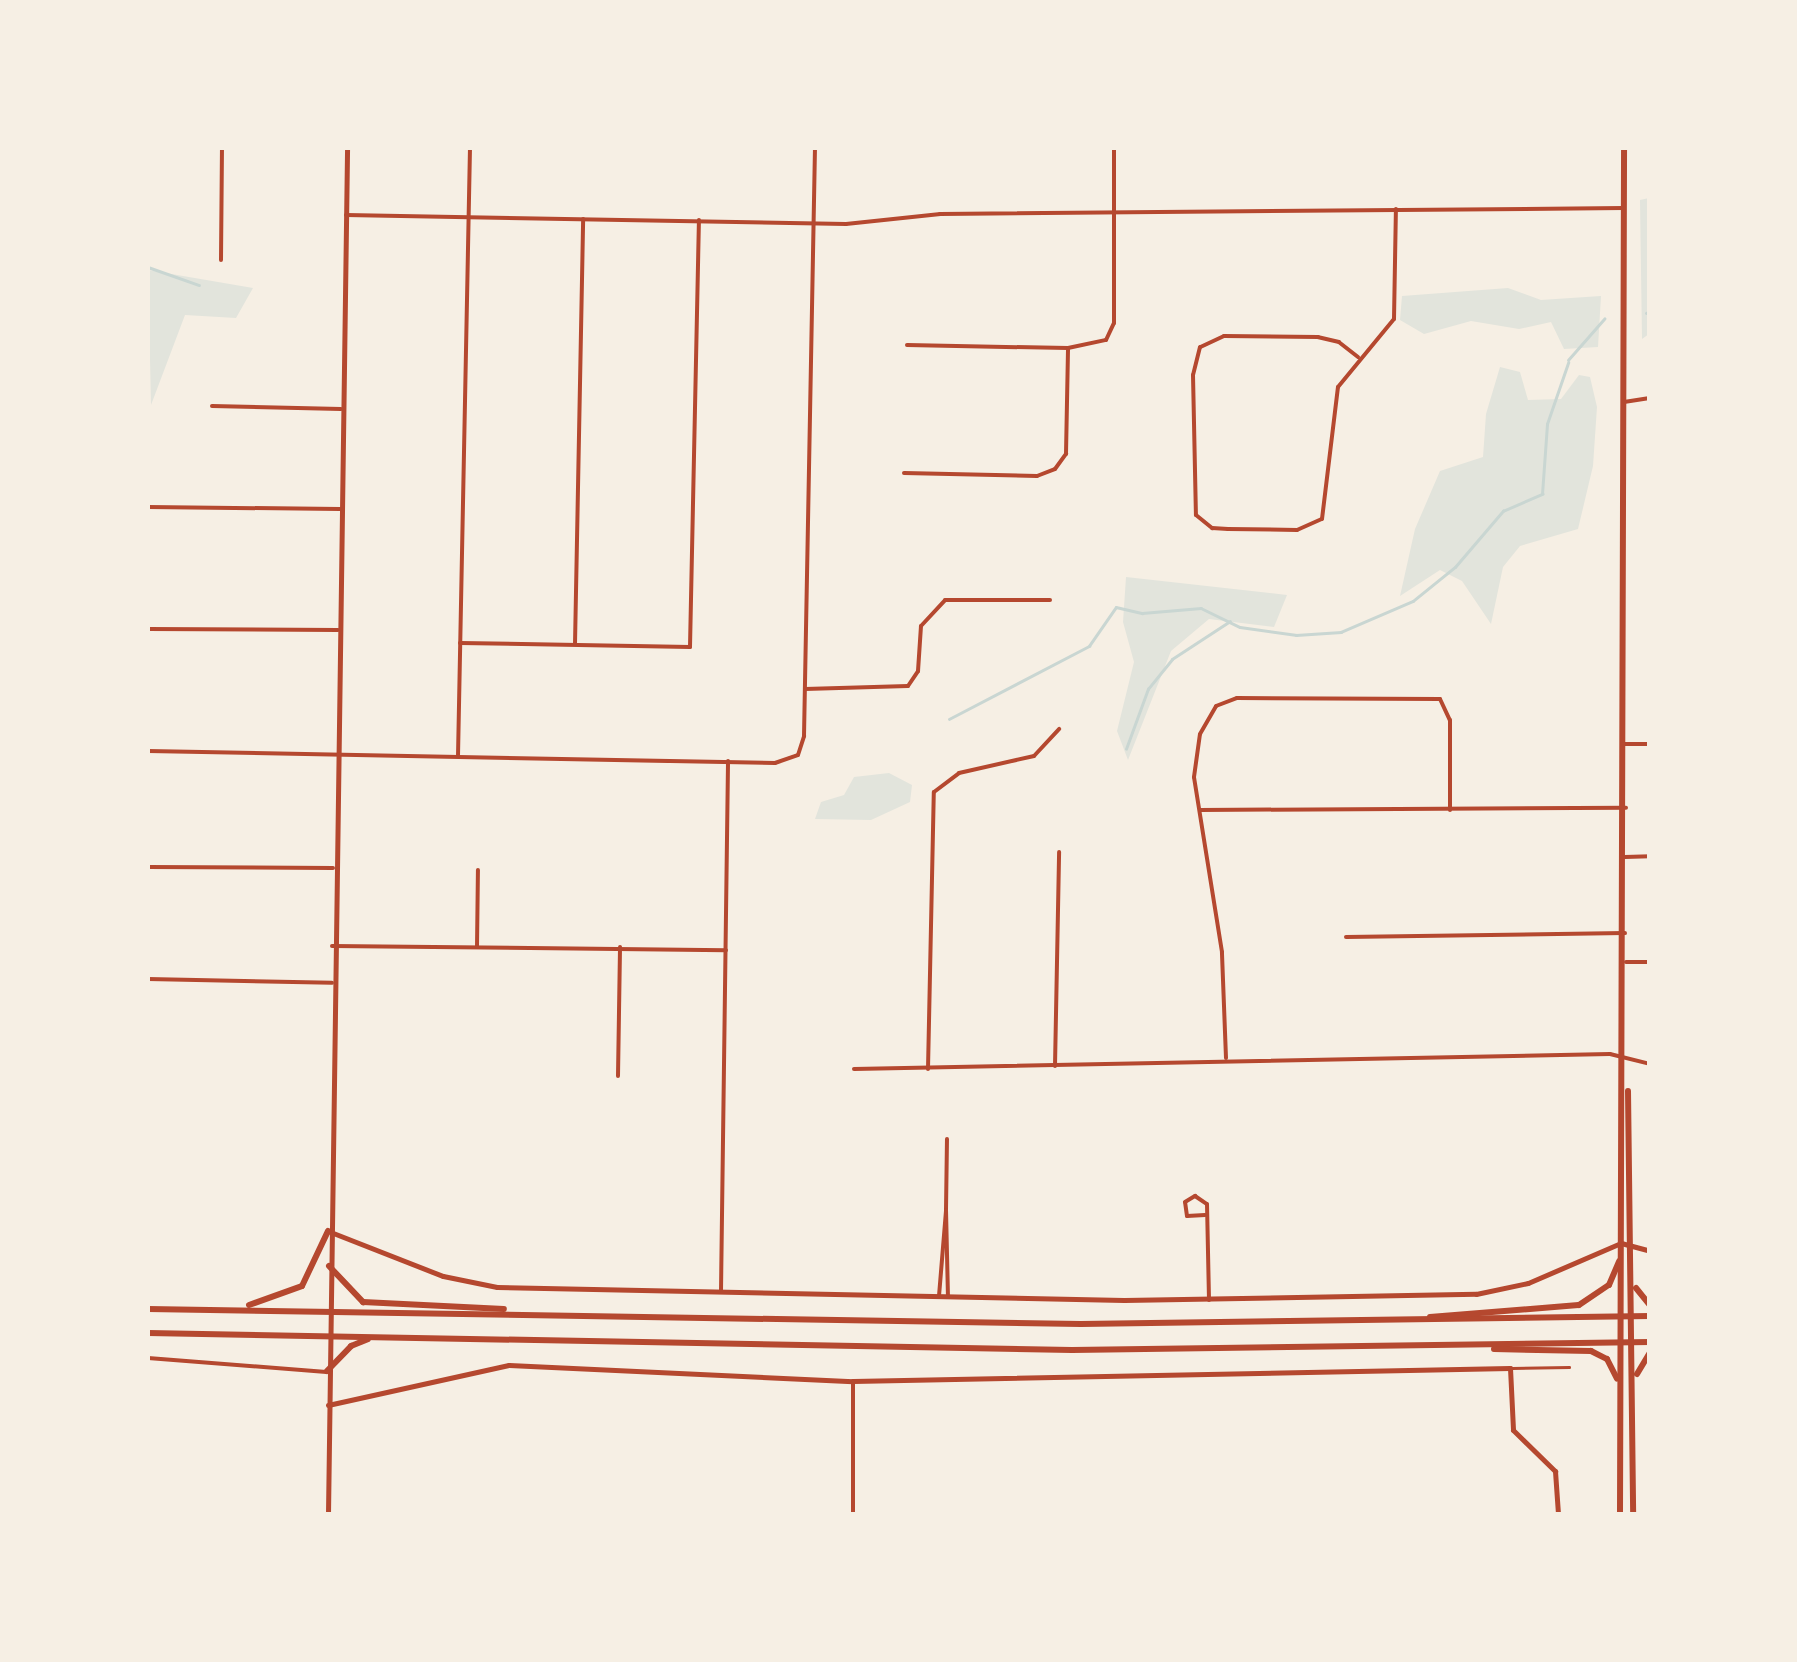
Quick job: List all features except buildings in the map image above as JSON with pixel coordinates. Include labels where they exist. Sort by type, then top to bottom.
[{"type":"main road","points":[[1620,1514],[1626,1080],[1624,148]]},
{"type":"main road","points":[[1626,1080],[1633,1244],[1633,1514]]},
{"type":"main road","points":[[218,1308],[288,1296],[306,1282],[328,1231]]},
{"type":"main road","points":[[1386,1321],[1579,1305],[1609,1285],[1622,1255]]},
{"type":"main road","points":[[328,1266],[362,1302],[550,1314]]},
{"type":"main road","points":[[1633,1277],[1638,1297],[1650,1305]]},
{"type":"main road","points":[[148,1308],[1049,1324],[1650,1316]]},
{"type":"main road","points":[[148,1332],[1072,1350],[1650,1342]]},
{"type":"main road","points":[[327,1372],[351,1346],[378,1336]]},
{"type":"main road","points":[[1458,1346],[1591,1351],[1612,1364],[1620,1387]]},
{"type":"main road","points":[[1633,1410],[1636,1372],[1650,1352]]},
{"type":"street","points":[[220,260],[222,148]]},
{"type":"street","points":[[328,1514],[333,868],[348,148]]},
{"type":"street","points":[[458,756],[470,148]]},
{"type":"street","points":[[148,751],[784,762],[798,755],[805,689],[815,148]]},
{"type":"street","points":[[908,345],[1068,348],[1106,340],[1114,323],[1114,148]]},
{"type":"street","points":[[346,215],[814,224],[940,214],[1624,208]]},
{"type":"street","points":[[1358,358],[1339,342],[1318,337],[1224,336],[1200,347],[1193,374],[1196,516],[1212,528],[1228,529],[1298,530],[1322,519],[1333,400],[1358,358],[1394,319],[1396,209]]},
{"type":"street","points":[[575,644],[584,219]]},
{"type":"street","points":[[460,642],[690,647],[698,220]]},
{"type":"street","points":[[904,472],[1037,476],[1060,465],[1068,348]]},
{"type":"street","points":[[1624,402],[1650,398]]},
{"type":"street","points":[[212,406],[342,409]]},
{"type":"street","points":[[148,507],[340,508]]},
{"type":"street","points":[[805,689],[908,686],[918,671],[921,626],[945,600],[1050,600]]},
{"type":"street","points":[[148,629],[338,630]]},
{"type":"street","points":[[1226,1060],[1222,952],[1200,810],[1196,750],[1221,702],[1426,696],[1444,702],[1450,720],[1450,810]]},
{"type":"street","points":[[928,1069],[934,792],[950,776],[1038,754],[1058,729]]},
{"type":"street","points":[[1625,744],[1650,744]]},
{"type":"street","points":[[721,1292],[728,761]]},
{"type":"street","points":[[1200,810],[1626,808]]},
{"type":"street","points":[[1056,1066],[1058,852]]},
{"type":"street","points":[[1625,857],[1650,856]]},
{"type":"street","points":[[148,867],[333,868]]},
{"type":"street","points":[[477,947],[478,870]]},
{"type":"street","points":[[1346,937],[1625,933]]},
{"type":"street","points":[[332,946],[726,950]]},
{"type":"street","points":[[618,1076],[620,948]]},
{"type":"street","points":[[1626,962],[1650,962]]},
{"type":"street","points":[[148,979],[332,983]]},
{"type":"street","points":[[854,1070],[1610,1054],[1650,1064]]},
{"type":"street","points":[[947,1139],[948,1296]]},
{"type":"street","points":[[1205,1214],[1188,1216],[1186,1202],[1202,1198],[1205,1214],[1208,1300]]},
{"type":"street","points":[[939,1296],[946,1210]]},
{"type":"street","points":[[328,1231],[478,1284],[939,1296],[1208,1300],[1491,1292],[1621,1243],[1650,1251]]},
{"type":"street","points":[[148,1358],[327,1372]]},
{"type":"street","points":[[328,1405],[496,1365],[853,1380],[1510,1368],[1511,1423],[1519,1441],[1555,1471],[1558,1514]]},
{"type":"street","points":[[853,1380],[853,1514]]},
{"type":"lane","points":[[1510,1368],[1569,1367]]},
{"type":"shaded area","points":[[1649,198],[1649,334],[1642,339],[1640,200]]},
{"type":"shaded area","points":[[148,270],[253,288],[236,318],[185,315],[151,405]]},
{"type":"shaded area","points":[[1508,288],[1541,300],[1601,296],[1598,347],[1564,349],[1551,322],[1519,329],[1471,321],[1424,334],[1400,320],[1402,296]]},
{"type":"shaded area","points":[[1500,367],[1520,372],[1528,400],[1561,399],[1579,375],[1590,377],[1597,407],[1593,466],[1578,529],[1520,546],[1503,567],[1491,624],[1462,581],[1440,570],[1400,596],[1415,529],[1440,471],[1483,457],[1486,414]]},
{"type":"shaded area","points":[[1126,577],[1287,595],[1274,627],[1209,619],[1171,651],[1128,760],[1117,731],[1134,662],[1123,622]]},
{"type":"shaded area","points":[[889,773],[912,785],[910,802],[871,820],[815,819],[821,802],[844,795],[854,777]]},
{"type":"waterway","points":[[148,267],[199,285]]},
{"type":"waterway","points":[[1646,313],[1650,311]]},
{"type":"waterway","points":[[1568,360],[1604,319]]},
{"type":"waterway","points":[[949,719],[1089,646],[1116,607],[1142,613],[1201,608],[1240,627],[1296,635],[1341,632],[1413,601],[1455,567],[1503,511],[1542,494],[1547,424],[1568,363]]},
{"type":"waterway","points":[[1126,749],[1148,689],[1172,659],[1230,621]]}]
